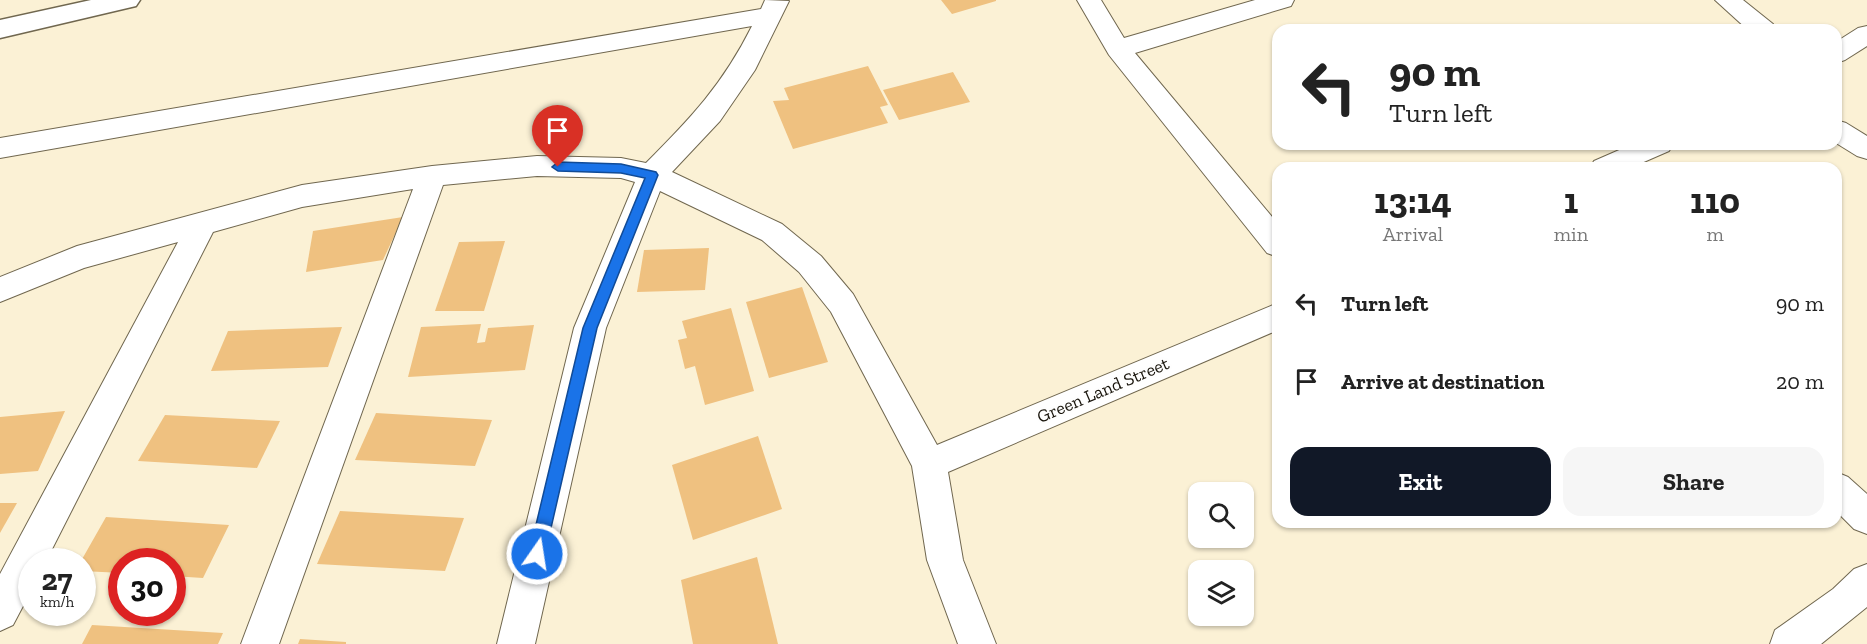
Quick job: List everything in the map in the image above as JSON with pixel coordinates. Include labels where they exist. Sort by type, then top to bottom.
[{"type":"street","points":[[0,29],[127,0]]},
{"type":"street","points":[[1089,0],[1118,50],[1272,238]]},
{"type":"street","points":[[1118,50],[1281,0]]},
{"type":"street","points":[[1727,0],[1757,24]]},
{"type":"street","points":[[0,148],[774,7]]},
{"type":"street","points":[[516,644],[590,328],[652,175],[710,114],[746,64],[774,7]]},
{"type":"street","points":[[1842,50],[1867,34]]},
{"type":"street","points":[[1842,134],[1867,149]]},
{"type":"street","points":[[1618,162],[1645,150]]},
{"type":"street","points":[[0,290],[77,258],[302,196],[432,176],[537,166],[621,168],[652,175],[772,232],[810,264],[842,303],[929,464],[945,560],[977,644]]},
{"type":"street","points":[[260,644],[432,176]]},
{"type":"street","points":[[0,612],[203,222]]},
{"type":"street","name":"Green Land Street","points":[[929,464],[1272,319]]},
{"type":"street","points":[[1842,494],[1867,518]]},
{"type":"street","points":[[1789,644],[1846,602],[1867,582]]},
{"type":"building","points":[[941,0],[996,0],[996,1],[952,14]]},
{"type":"building","points":[[868,66],[888,105],[880,107],[888,123],[793,149],[773,101],[789,100],[784,88]]},
{"type":"building","points":[[953,72],[970,102],[899,120],[883,90]]},
{"type":"building","points":[[403,217],[383,260],[306,272],[313,231]]},
{"type":"building","points":[[505,241],[484,311],[435,311],[459,242]]},
{"type":"building","points":[[709,248],[705,290],[637,292],[644,250]]},
{"type":"building","points":[[802,287],[828,362],[769,378],[746,302]]},
{"type":"building","points":[[731,308],[754,391],[705,405],[695,366],[685,369],[678,340],[687,338],[682,321]]},
{"type":"building","points":[[481,324],[477,343],[485,342],[488,328],[534,325],[525,370],[408,377],[421,327]]},
{"type":"building","points":[[342,327],[328,367],[211,371],[228,331]]},
{"type":"building","points":[[65,411],[38,471],[0,474],[0,417]]},
{"type":"building","points":[[376,413],[492,420],[475,466],[355,460]]},
{"type":"building","points":[[165,415],[280,421],[257,468],[138,461]]},
{"type":"building","points":[[758,436],[782,509],[693,540],[672,465]]},
{"type":"building","points":[[0,503],[17,503],[0,533]]},
{"type":"building","points":[[340,511],[464,518],[445,571],[317,564]]},
{"type":"building","points":[[106,517],[229,525],[203,578],[186,577],[186,548],[108,548],[108,572],[96,572],[96,548],[88,548]]},
{"type":"building","points":[[757,557],[778,644],[693,644],[681,580]]},
{"type":"building","points":[[96,625],[223,633],[218,644],[82,644],[91,626]]},
{"type":"building","points":[[300,639],[346,642],[346,644],[298,644]]},
{"type":"route","points":[[537,554],[590,328],[652,175],[621,168],[558,167]]}]
